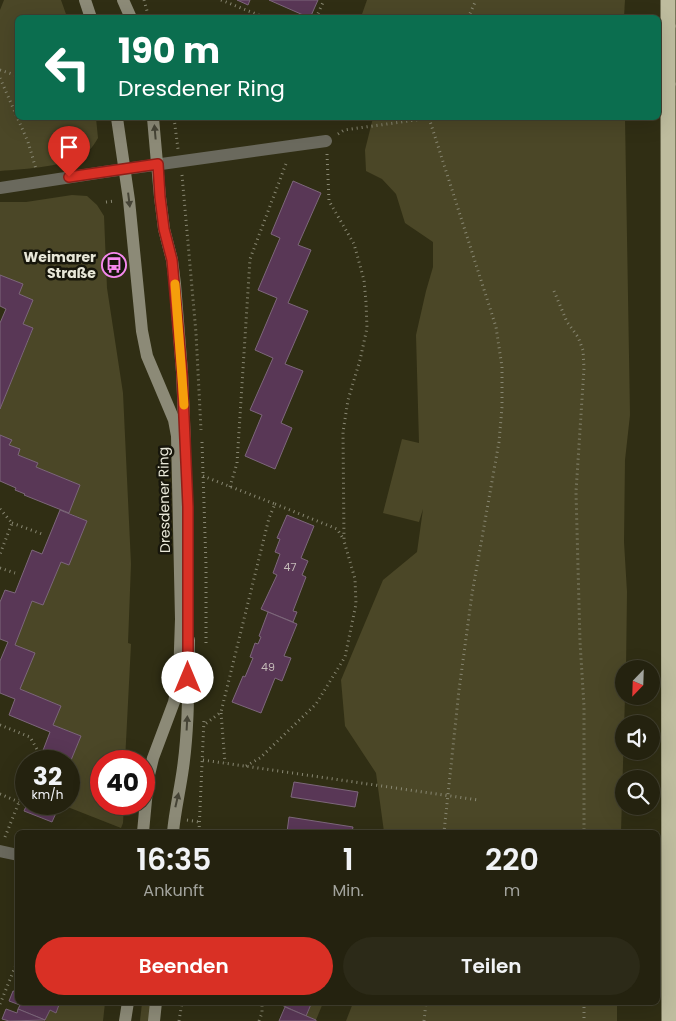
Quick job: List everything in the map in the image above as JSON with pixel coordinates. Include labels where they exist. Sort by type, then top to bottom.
[{"type":"highway","points":[[668,0],[669,1021]]},
{"type":"street","points":[[85,0],[90,15]]},
{"type":"street","points":[[123,0],[130,15]]},
{"type":"street","name":"Dresdener Ring","points":[[118,120],[126,169],[142,331],[147,356],[168,404],[178,436],[181,618],[179,679],[174,702],[153,758],[148,779],[143,830]]},
{"type":"street","name":"Dresdener Ring","points":[[153,120],[164,229],[172,260],[176,294],[182,372],[188,507],[187,721],[184,767],[173,830]]},
{"type":"street","points":[[0,188],[326,141]]},
{"type":"street","points":[[0,850],[15,854]]},
{"type":"street","points":[[126,1021],[128,1005]]},
{"type":"street","points":[[154,1021],[156,1005]]},
{"type":"path","points":[[144,0],[149,15]]},
{"type":"path","points":[[221,0],[258,15]]},
{"type":"path","points":[[317,15],[324,0]]},
{"type":"path","points":[[469,15],[476,0]]},
{"type":"path","points":[[0,70],[15,75]]},
{"type":"path","points":[[0,78],[15,112]]},
{"type":"path","points":[[18,120],[28,142],[36,170]]},
{"type":"path","points":[[174,120],[185,195],[197,341],[206,566],[206,648]]},
{"type":"path","points":[[246,766],[260,758],[316,704],[344,657],[356,604],[355,579],[344,541],[343,432],[348,400],[360,360],[366,328],[366,302],[364,280],[354,244],[329,201],[326,141],[344,130],[416,120]]},
{"type":"path","points":[[431,120],[496,327],[502,367],[502,408],[499,442],[471,603],[459,690],[444,830]]},
{"type":"path","points":[[230,487],[237,463],[250,259],[293,146]]},
{"type":"path","points":[[554,291],[567,322],[578,337],[583,350],[584,368],[576,492],[580,642],[584,689],[584,830]]},
{"type":"path","points":[[203,476],[336,529],[344,541]]},
{"type":"path","points":[[226,763],[221,712],[268,518],[275,504]]},
{"type":"path","points":[[0,509],[12,523],[42,534]]},
{"type":"path","points":[[0,554],[12,523]]},
{"type":"path","points":[[0,568],[15,573]]},
{"type":"path","points":[[204,725],[221,712]]},
{"type":"path","points":[[199,830],[204,715]]},
{"type":"path","points":[[0,725],[30,737],[37,750]]},
{"type":"path","points":[[203,760],[478,800]]},
{"type":"path","points":[[0,794],[15,800]]},
{"type":"path","points":[[5,838],[15,812]]},
{"type":"path","points":[[0,1004],[15,967]]},
{"type":"path","points":[[179,1021],[182,1005]]},
{"type":"path","points":[[259,1021],[262,1005]]},
{"type":"path","points":[[424,1021],[426,1005]]},
{"type":"path","points":[[584,1005],[584,1021]]},
{"type":"shaded area","points":[[4,0],[61,0],[66,15],[15,15],[15,120],[96,120],[98,138],[88,151],[80,156],[59,164],[0,171],[0,10]]},
{"type":"shaded area","points":[[367,0],[625,0],[624,15],[362,15]]},
{"type":"shaded area","points":[[372,120],[625,120],[630,415],[625,460],[626,660],[615,660],[615,705],[625,705],[624,715],[615,715],[615,760],[623,760],[623,770],[615,770],[615,815],[622,815],[621,830],[384,830],[376,773],[345,726],[341,680],[383,580],[417,552],[423,509],[419,522],[383,513],[402,439],[419,443],[416,335],[433,267],[433,242],[405,223],[396,194],[382,179],[366,171],[365,150]]},
{"type":"shaded area","points":[[72,195],[87,196],[97,205],[104,216],[107,288],[123,393],[131,564],[128,643],[131,644],[126,750],[90,750],[90,815],[123,815],[121,828],[80,812],[80,750],[75,750],[81,736],[53,725],[61,706],[20,689],[34,653],[15,645],[32,601],[43,605],[61,562],[69,565],[87,521],[69,513],[80,485],[36,467],[38,463],[18,455],[9,445],[11,440],[0,435],[0,409],[33,329],[23,324],[33,300],[19,294],[22,284],[0,275],[0,202],[26,202]]},
{"type":"shaded area","points":[[59,1005],[105,1005],[103,1021],[45,1021],[50,1010],[56,1013]]},
{"type":"shaded area","points":[[142,1005],[151,1005],[149,1021],[140,1021]]},
{"type":"shaded area","points":[[311,1005],[322,1005],[316,1020],[306,1016]]},
{"type":"shaded area","points":[[352,1005],[617,1005],[617,1021],[346,1021]]},
{"type":"building","points":[[237,0],[250,0],[248,5]]},
{"type":"building","points":[[269,0],[318,0],[311,15],[303,15]]},
{"type":"building","points":[[293,181],[321,193],[298,245],[311,250],[288,303],[308,311],[285,364],[303,371],[281,423],[292,428],[275,469],[245,456],[262,415],[250,410],[273,358],[255,350],[277,298],[258,290],[280,238],[271,234]]},
{"type":"building","points":[[0,275],[23,284],[19,294],[33,300],[23,324],[33,328],[0,409],[0,323],[6,309],[0,306]]},
{"type":"building","points":[[0,435],[12,440],[9,445],[20,449],[18,455],[38,463],[36,467],[80,485],[69,513],[24,495],[15,490],[16,488],[0,481]]},
{"type":"building","points":[[60,510],[87,521],[69,565],[61,562],[43,605],[32,601],[15,645],[35,653],[20,689],[61,706],[53,725],[81,736],[75,750],[43,750],[50,732],[9,715],[15,699],[0,693],[0,661],[8,642],[0,639],[0,602],[5,590],[15,593],[32,550],[42,554]]},
{"type":"building","points":[[287,515],[314,526],[301,558],[308,561],[302,575],[306,577],[293,611],[297,612],[293,622],[261,609],[277,575],[273,573],[280,554],[275,552],[280,539],[277,538]]},
{"type":"building","points":[[268,612],[297,624],[284,656],[291,658],[282,681],[275,678],[261,713],[232,702],[253,658],[250,657],[255,643],[258,644],[261,637],[259,636]]},
{"type":"building","points":[[294,782],[358,792],[355,807],[291,797]]},
{"type":"building","points":[[34,815],[55,815],[52,822]]},
{"type":"building","points":[[289,817],[353,827],[352,830],[287,830]]},
{"type":"building","points":[[13,991],[15,991],[15,1003],[9,1001]]},
{"type":"building","points":[[20,1005],[59,1005],[56,1013],[50,1010],[45,1020],[18,1009]]},
{"type":"building","points":[[282,1005],[311,1005],[306,1016]]},
{"type":"building","points":[[285,1007],[316,1020],[316,1021],[279,1021]]},
{"type":"building","points":[[6,1009],[17,1013],[18,1009],[45,1020],[9,1021],[2,1019]]},
{"type":"slow traffic","points":[[175,284],[184,405]]},
{"type":"place","name":"Weimarer Straße","points":[[114,265]]},
{"type":"route","points":[[69,177],[158,164],[164,229],[172,260],[175,284],[182,372],[188,507],[188,678]]}]
